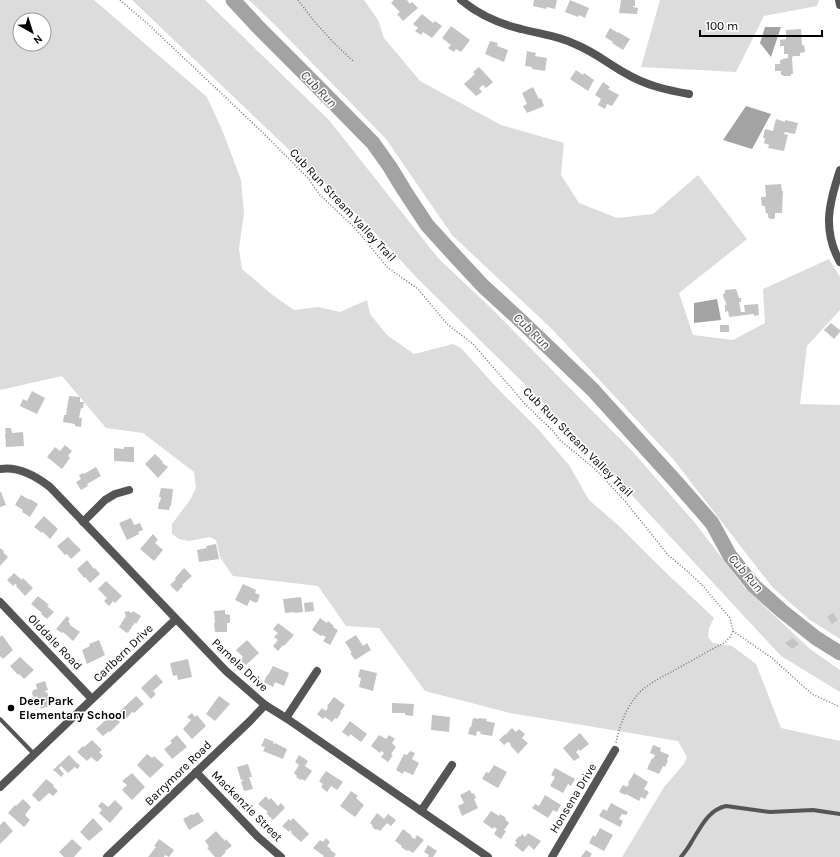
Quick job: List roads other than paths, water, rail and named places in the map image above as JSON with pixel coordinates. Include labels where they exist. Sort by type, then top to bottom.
[{"type":"street","points":[[461,0],[483,14],[509,26],[555,37],[578,45],[597,55],[626,74],[646,84],[689,94]]},
{"type":"street","points":[[839,0],[840,6]]},
{"type":"street","points":[[840,170],[831,199],[828,216],[831,238],[840,262]]},
{"type":"street","name":"Pamela Drive","points":[[0,469],[14,469],[27,472],[40,479],[50,487],[226,671],[265,705],[488,857]]},
{"type":"street","points":[[83,522],[105,500],[115,494],[129,490]]},
{"type":"street","name":"Olddale Road","points":[[0,602],[92,699]]},
{"type":"street","name":"Carlbern Drive","points":[[0,787],[176,619]]},
{"type":"street","points":[[286,718],[317,671]]},
{"type":"street","name":"Barrymore Road","points":[[110,856],[265,705]]},
{"type":"street","name":"Honsena Drive","points":[[552,857],[615,750]]},
{"type":"street","points":[[421,811],[452,765]]},
{"type":"street","name":"Mackenzie Street","points":[[196,772],[258,837],[281,857]]},
{"type":"lane","points":[[0,719],[34,754]]},
{"type":"lane","points":[[681,857],[704,821],[712,812],[721,807],[726,806],[770,812],[813,810],[840,814]]},
{"type":"waterway","name":"Cub Run","points":[[233,0],[373,143],[427,225],[456,257],[483,286],[593,390],[677,483],[712,523],[730,556],[754,586],[816,638],[840,653]]},
{"type":"place","name":"Deer Park Elementary School","points":[[11,708]]}]
